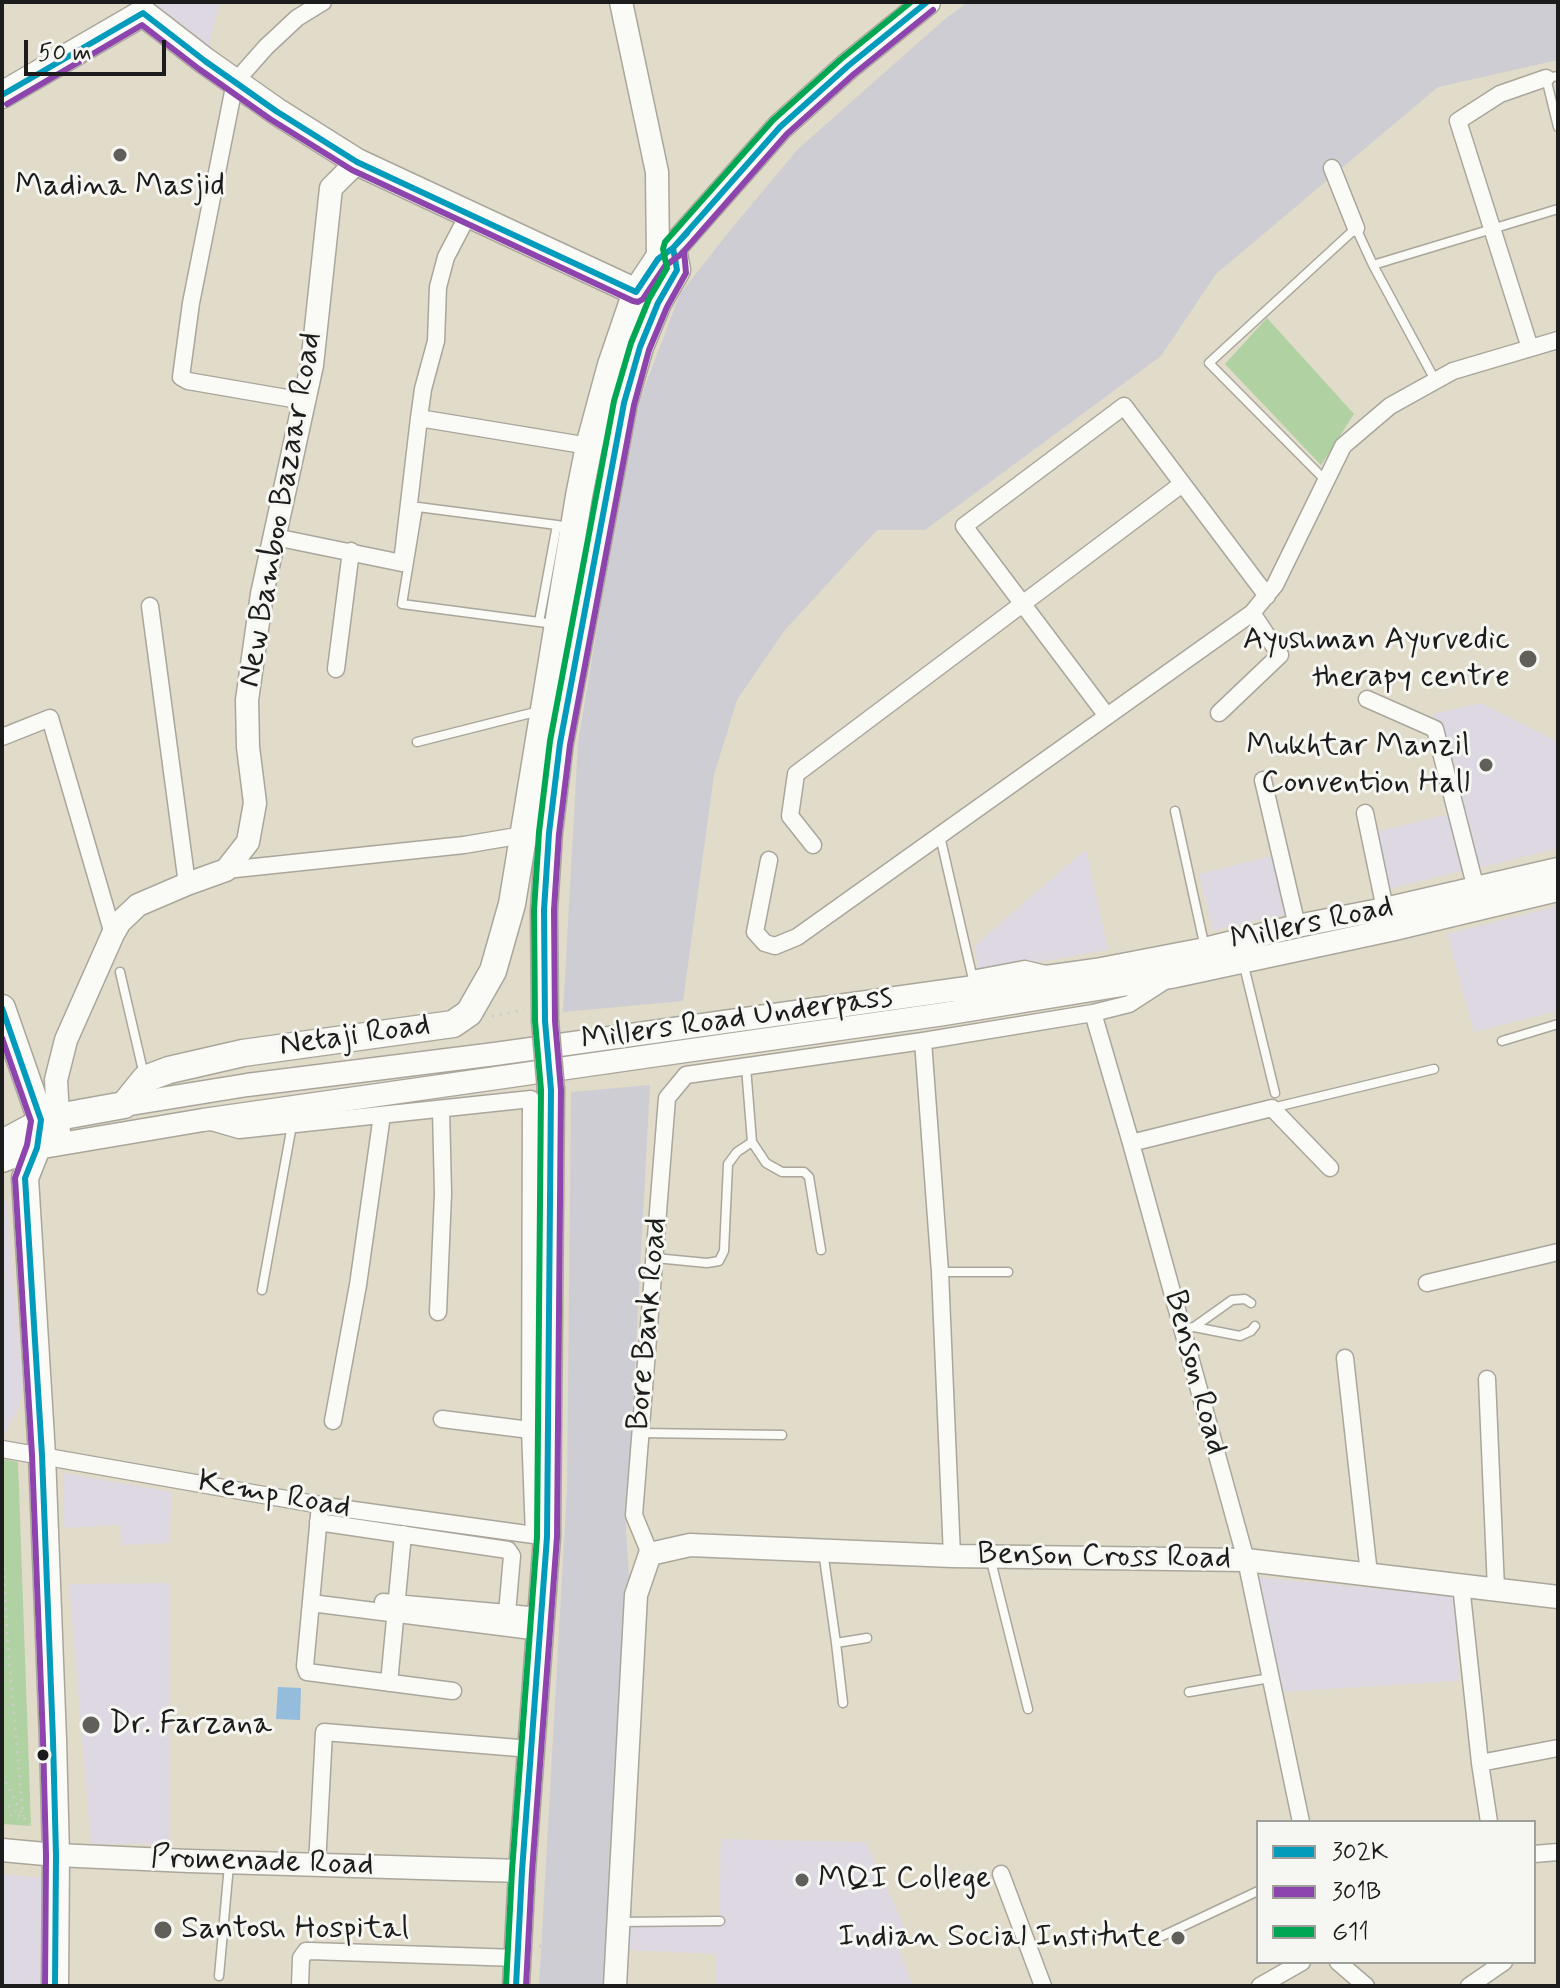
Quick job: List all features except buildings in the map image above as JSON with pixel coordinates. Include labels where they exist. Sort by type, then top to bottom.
[{"type":"main road","name":"Netaji Road","points":[[145,1079],[169,1070],[243,1053],[453,1024],[469,1013],[493,971],[512,904],[544,709],[548,623],[565,526],[611,365],[666,256],[780,127],[848,66],[927,2]]},
{"type":"main road","points":[[2,95],[139,7],[205,61],[357,162],[647,297]]},
{"type":"main road","name":"Netaji Road","points":[[516,1986],[525,1952],[522,1871],[540,1624],[551,1090],[545,1012],[544,910],[549,833],[560,743],[624,403],[640,347],[647,297]]},
{"type":"main road","points":[[2,1008],[56,1117],[49,1146],[25,1178],[42,1455],[56,1855],[55,1986]]},
{"type":"main road","points":[[56,1117],[124,1105],[145,1079]]},
{"type":"street","points":[[304,401],[188,381],[181,377],[191,303],[235,82],[297,18],[323,2]]},
{"type":"street","points":[[621,2],[657,172],[666,256]]},
{"type":"street","points":[[1530,348],[1458,121],[1500,94],[1552,77]]},
{"type":"street","name":"New Bamboo Bazaar Road","points":[[226,870],[248,842],[255,803],[248,747],[247,700],[262,594],[312,365],[331,188],[357,162]]},
{"type":"street","points":[[1332,168],[1356,228]]},
{"type":"street","points":[[275,537],[402,563],[423,389],[436,341],[438,287],[446,257],[468,215]]},
{"type":"street","points":[[769,860],[755,932],[765,943],[775,946],[797,937],[1252,613],[1275,585],[1343,446],[1390,406],[1453,371],[1558,340]]},
{"type":"street","points":[[1107,716],[964,526],[1124,406],[1267,596]]},
{"type":"street","points":[[419,418],[589,446]]},
{"type":"street","points":[[813,845],[790,816],[796,774],[1182,484]]},
{"type":"street","points":[[336,669],[351,551]]},
{"type":"street","points":[[150,606],[187,884]]},
{"type":"street","points":[[1219,713],[1280,655],[1252,613]]},
{"type":"street","points":[[1367,699],[1435,729],[1476,889]]},
{"type":"street","points":[[2,737],[50,718],[113,934]]},
{"type":"street","points":[[1263,780],[1297,926]]},
{"type":"street","points":[[1365,813],[1385,909]]},
{"type":"street","points":[[2,1141],[56,1117],[56,1080],[66,1040],[113,934],[120,922],[138,905],[226,870],[464,845],[523,835]]},
{"type":"street","name":"Millers Road","points":[[1065,973],[1205,949],[1558,869]]},
{"type":"street","name":"Millers Road","points":[[1124,984],[1171,977],[1390,930],[1558,890]]},
{"type":"street","name":"Millers Road Underpass","points":[[124,1105],[247,1085],[941,993],[1065,973]]},
{"type":"street","points":[[1093,1013],[1129,1004],[1171,977]]},
{"type":"street","name":"Millers Road Underpass","points":[[203,1120],[944,1014],[1124,984]]},
{"type":"street","name":"Bore Bank Road","points":[[650,1554],[634,1515],[667,1098],[686,1075],[1093,1013]]},
{"type":"street","name":"Benson Road","points":[[1093,1013],[1188,1328],[1246,1560],[1301,1820]]},
{"type":"street","points":[[923,1041],[940,1272],[952,1556]]},
{"type":"street","points":[[2,1161],[49,1146],[203,1120],[239,1130],[531,1099],[530,1430],[540,1536]]},
{"type":"street","points":[[1131,1143],[1273,1101],[1330,1168]]},
{"type":"street","points":[[438,1312],[443,1194],[441,1109]]},
{"type":"street","points":[[333,1421],[358,1285],[382,1115]]},
{"type":"street","points":[[1427,1283],[1558,1252]]},
{"type":"street","points":[[1345,1358],[1369,1574]]},
{"type":"street","points":[[1487,1379],[1496,1589]]},
{"type":"street","points":[[442,1419],[530,1430]]},
{"type":"street","name":"Kemp Road","points":[[2,1449],[319,1514],[540,1536]]},
{"type":"street","points":[[453,1691],[307,1672],[305,1666],[319,1514],[403,1534],[508,1550],[512,1556],[507,1613]]},
{"type":"street","points":[[389,1683],[403,1534]]},
{"type":"street","name":"Benson Cross Road","points":[[650,1554],[690,1545],[989,1557],[1246,1560],[1558,1597]]},
{"type":"street","points":[[615,1986],[636,1595],[650,1554]]},
{"type":"street","points":[[1461,1585],[1489,1820]]},
{"type":"street","points":[[311,1600],[540,1624]]},
{"type":"street","points":[[397,1609],[507,1613],[540,1624]]},
{"type":"street","points":[[317,1865],[324,1732],[531,1749]]},
{"type":"street","points":[[1480,1763],[1558,1748]]},
{"type":"street","name":"Promenade Road","points":[[2,1850],[56,1855],[522,1871]]},
{"type":"street","points":[[1536,1854],[1558,1852]]},
{"type":"street","points":[[1001,1874],[1043,1986]]},
{"type":"street","points":[[300,1986],[301,1958],[306,1951],[525,1952]]},
{"type":"street","points":[[1260,1986],[1298,1964]]},
{"type":"street","points":[[1340,1964],[1366,1986]]},
{"type":"street","points":[[1469,1986],[1501,1964]]},
{"type":"lane","points":[[1552,77],[1558,127]]},
{"type":"lane","points":[[1373,265],[1558,209]]},
{"type":"lane","points":[[1326,481],[1209,363],[1356,228],[1436,381]]},
{"type":"lane","points":[[548,623],[402,604],[418,507],[565,526]]},
{"type":"lane","points":[[417,742],[544,709]]},
{"type":"lane","points":[[1175,811],[1205,949]]},
{"type":"lane","points":[[940,835],[972,975],[1025,965],[1065,973]]},
{"type":"lane","points":[[1242,961],[1273,1101],[1434,1069]]},
{"type":"lane","points":[[120,972],[145,1079]]},
{"type":"lane","points":[[1502,1041],[1558,1024]]},
{"type":"lane","points":[[746,1067],[752,1142],[766,1163],[782,1172],[804,1172],[809,1177],[821,1250]]},
{"type":"lane","points":[[262,1290],[292,1125]]},
{"type":"lane","points":[[655,1258],[707,1263],[719,1261],[724,1251],[728,1164],[737,1152],[752,1142]]},
{"type":"lane","points":[[940,1272],[1008,1272]]},
{"type":"lane","points":[[1188,1328],[1232,1300],[1245,1299],[1251,1303]]},
{"type":"lane","points":[[1188,1328],[1240,1336],[1255,1326]]},
{"type":"lane","points":[[640,1433],[782,1435]]},
{"type":"lane","points":[[822,1551],[843,1703]]},
{"type":"lane","points":[[989,1557],[1028,1709]]},
{"type":"lane","points":[[836,1643],[867,1638]]},
{"type":"lane","points":[[1189,1692],[1270,1678]]},
{"type":"lane","points":[[219,1976],[230,1862]]},
{"type":"lane","points":[[1156,1939],[1256,1892]]},
{"type":"lane","points":[[618,1922],[720,1921]]},
{"type":"path","points":[[453,1024],[521,1011],[545,1012]]},
{"type":"path","points":[[2,1536],[23,1816]]},
{"type":"path","points":[[2,1645],[8,1646]]},
{"type":"path","points":[[2,1775],[31,1826]]},
{"type":"path","points":[[2,1801],[23,1816]]},
{"type":"path","points":[[2,1815],[23,1816]]},
{"type":"path","points":[[525,1952],[596,1949]]},
{"type":"shaded area","points":[[147,2],[220,2],[207,53]]},
{"type":"shaded area","points":[[968,2],[1558,2],[1558,60],[1438,87],[1216,274],[1161,356],[925,530],[877,530],[784,631],[737,700],[714,775],[683,1001],[563,1012],[578,743],[631,423],[680,294],[798,149]]},
{"type":"shaded area","name":"Mukhtar Manzil Convention Hall","points":[[1481,703],[1558,742],[1558,848],[1475,869],[1433,714]]},
{"type":"shaded area","points":[[1449,814],[1462,871],[1388,889],[1375,832]]},
{"type":"shaded area","points":[[1086,849],[1108,950],[979,972],[974,946]]},
{"type":"shaded area","points":[[1276,855],[1290,913],[1213,931],[1199,874]]},
{"type":"shaded area","points":[[1558,906],[1558,1011],[1474,1032],[1447,934]]},
{"type":"shaded area","points":[[650,1085],[626,1531],[630,1591],[606,1986],[539,1986],[567,1489],[571,1092]]},
{"type":"shaded area","points":[[2,1200],[7,1202],[23,1388],[18,1411],[3,1436]]},
{"type":"shaded area","points":[[63,1473],[172,1492],[169,1543],[121,1545],[120,1525],[64,1528]]},
{"type":"shaded area","points":[[1256,1577],[1454,1596],[1459,1681],[1279,1692]]},
{"type":"shaded area","points":[[169,1583],[170,1844],[91,1844],[69,1584]]},
{"type":"shaded area","name":"MQI College","points":[[721,1839],[866,1842],[906,1931],[894,1936],[913,1986],[716,1986],[716,1954],[629,1950],[631,1919],[719,1917]]},
{"type":"shaded area","points":[[2,1874],[46,1878],[42,1986],[2,1986]]},
{"type":"green space","points":[[1267,318],[1354,414],[1321,465],[1225,364]]},
{"type":"green space","points":[[2,1459],[18,1462],[31,1826],[2,1824]]},
{"type":"water","points":[[278,1687],[301,1688],[300,1720],[276,1719]]},
{"type":"transit line","name":"G11","points":[[506,1985],[537,1537],[541,1090],[535,1021],[534,910],[539,832],[550,741],[614,401],[631,343],[649,299],[667,268],[663,249],[665,242],[773,120],[911,2]]},
{"type":"transit line","name":"302K","points":[[516,1986],[547,1537],[551,1090],[545,1021],[544,910],[549,833],[560,743],[624,403],[640,347],[658,303],[677,270],[673,248],[780,127],[848,66],[927,2]]},
{"type":"transit line","name":"301B","points":[[526,1986],[557,1537],[561,1090],[555,1021],[554,910],[559,834],[570,745],[634,405],[649,350],[686,273],[684,251],[787,134],[933,10]]},
{"type":"transit line","name":"302K","points":[[2,95],[143,13],[276,111],[357,162],[636,292],[658,259],[687,233]]},
{"type":"transit line","name":"301B","points":[[7,104],[142,25],[270,119],[352,170],[633,301],[643,299],[665,266],[694,240]]},
{"type":"transit line","name":"302K","points":[[2,1008],[41,1120],[37,1148],[25,1178],[42,1455],[53,1740],[55,1986]]},
{"type":"transit line","name":"301B","points":[[2,1038],[31,1121],[27,1145],[15,1178],[32,1455],[43,1740],[45,1986]]},
{"type":"place","name":"Madina Masjid","points":[[120,155]]},
{"type":"place","name":"Ayushman Ayurvedic therapy centre","points":[[1528,659]]},
{"type":"place","name":"Mukhtar Manzil Convention Hall","points":[[1486,765]]},
{"type":"place","name":"Dr. Farzana","points":[[91,1725]]},
{"type":"place","name":"MQI College","points":[[802,1880]]},
{"type":"place","name":"Santosh Hospital","points":[[163,1930]]},
{"type":"place","name":"Indian Social Institute","points":[[1178,1938]]}]
